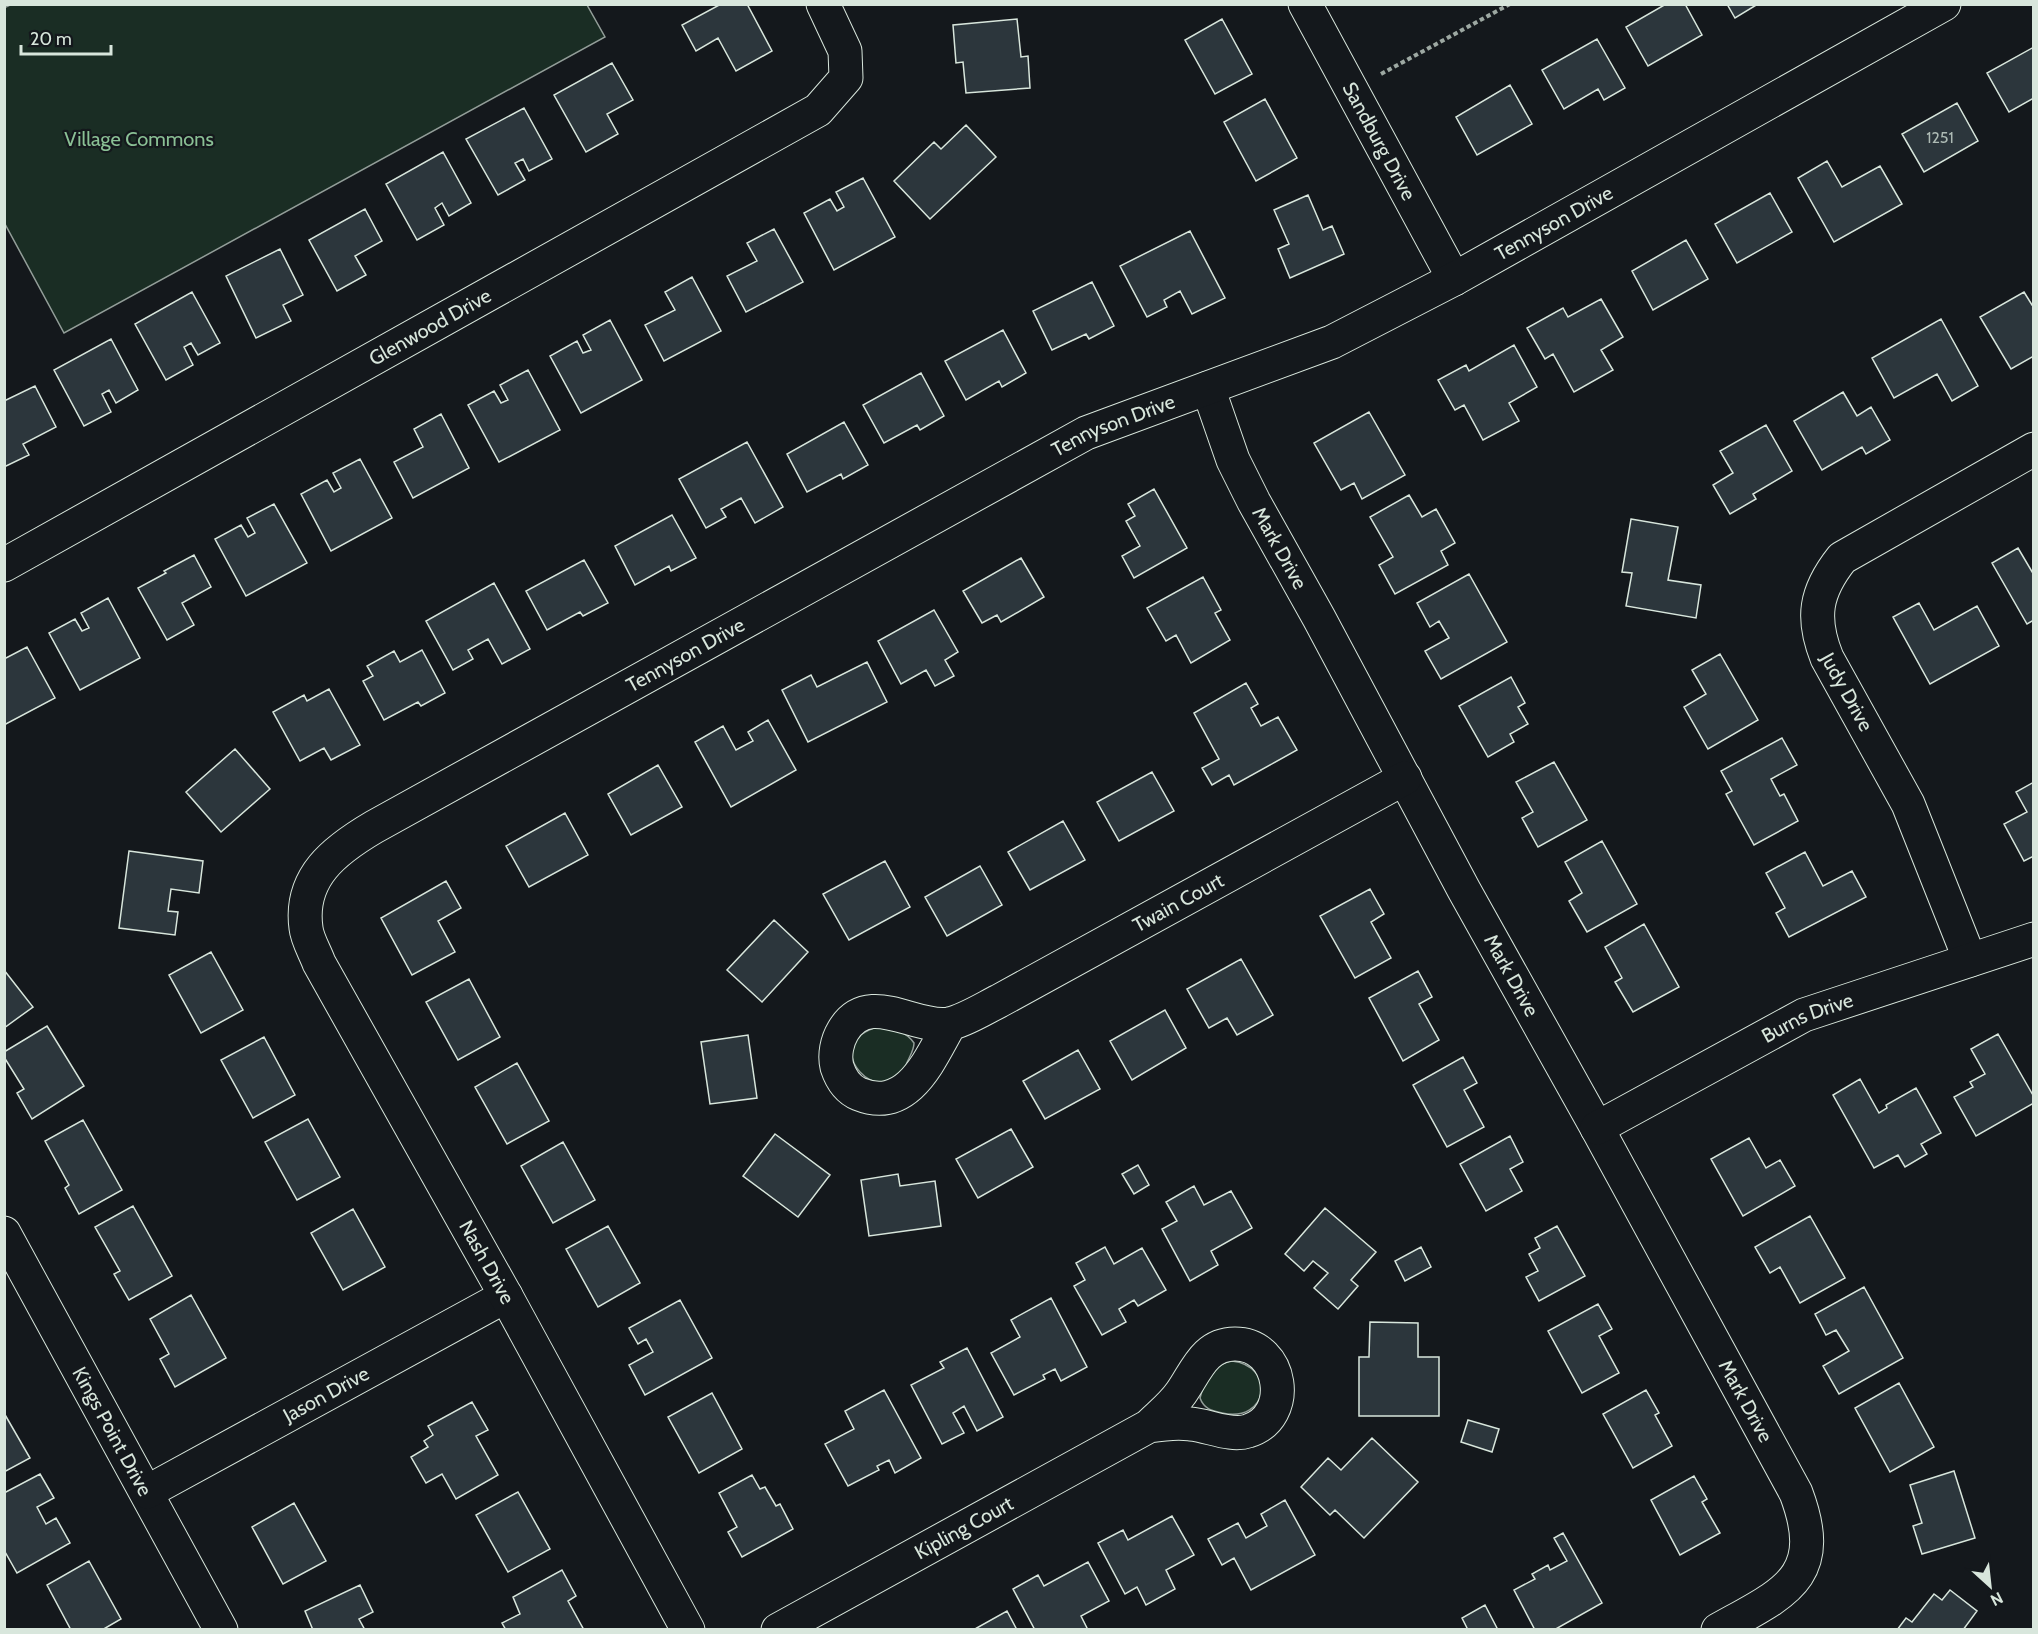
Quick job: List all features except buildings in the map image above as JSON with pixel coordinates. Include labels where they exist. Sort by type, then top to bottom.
[{"type":"street","name":"Glenwood Drive","points":[[4,565],[818,110],[846,78],[845,51],[824,4]]},
{"type":"street","name":"Sandburg Drive","points":[[1305,4],[1454,279]]},
{"type":"street","name":"Tennyson Drive","points":[[308,890],[326,861],[348,842],[374,826],[1086,433],[1332,342],[1454,279],[1944,4]]},
{"type":"street","name":"Mark Drive","points":[[1208,388],[1238,470],[1464,890],[1796,1493],[1804,1514],[1808,1536],[1805,1561],[1797,1576],[1767,1602],[1718,1629]]},
{"type":"street","name":"Judy Drive","points":[[1970,960],[1908,804],[1827,658],[1820,640],[1817,607],[1829,574],[1842,558],[2034,449]]},
{"type":"street","name":"Twain Court","points":[[950,1024],[999,1001],[1404,778]]},
{"type":"street","name":"Nash Drive","points":[[308,890],[306,929],[319,963],[506,1296],[688,1629]]},
{"type":"street","name":"Burns Drive","points":[[1597,1128],[1804,1016],[2034,939]]},
{"type":"street","name":"Kings Point Drive","points":[[4,1233],[221,1629]]},
{"type":"street","name":"Jason Drive","points":[[147,1492],[506,1296]]},
{"type":"street","name":"Kipling Court","points":[[778,1629],[1149,1426]]},
{"type":"path","points":[[1381,74],[1509,4]]},
{"type":"green space","name":"Village Commons","points":[[12,4],[587,5],[605,37],[64,333],[5,224],[4,8]]},
{"type":"green space","points":[[874,1028],[896,1030],[906,1035],[914,1043],[906,1065],[895,1078],[883,1083],[870,1080],[860,1072],[853,1061],[852,1049],[859,1037]]},
{"type":"green space","points":[[1232,1361],[1246,1365],[1256,1373],[1261,1382],[1261,1393],[1257,1402],[1250,1410],[1238,1414],[1212,1410],[1204,1405],[1200,1398],[1204,1386],[1215,1370]]}]
